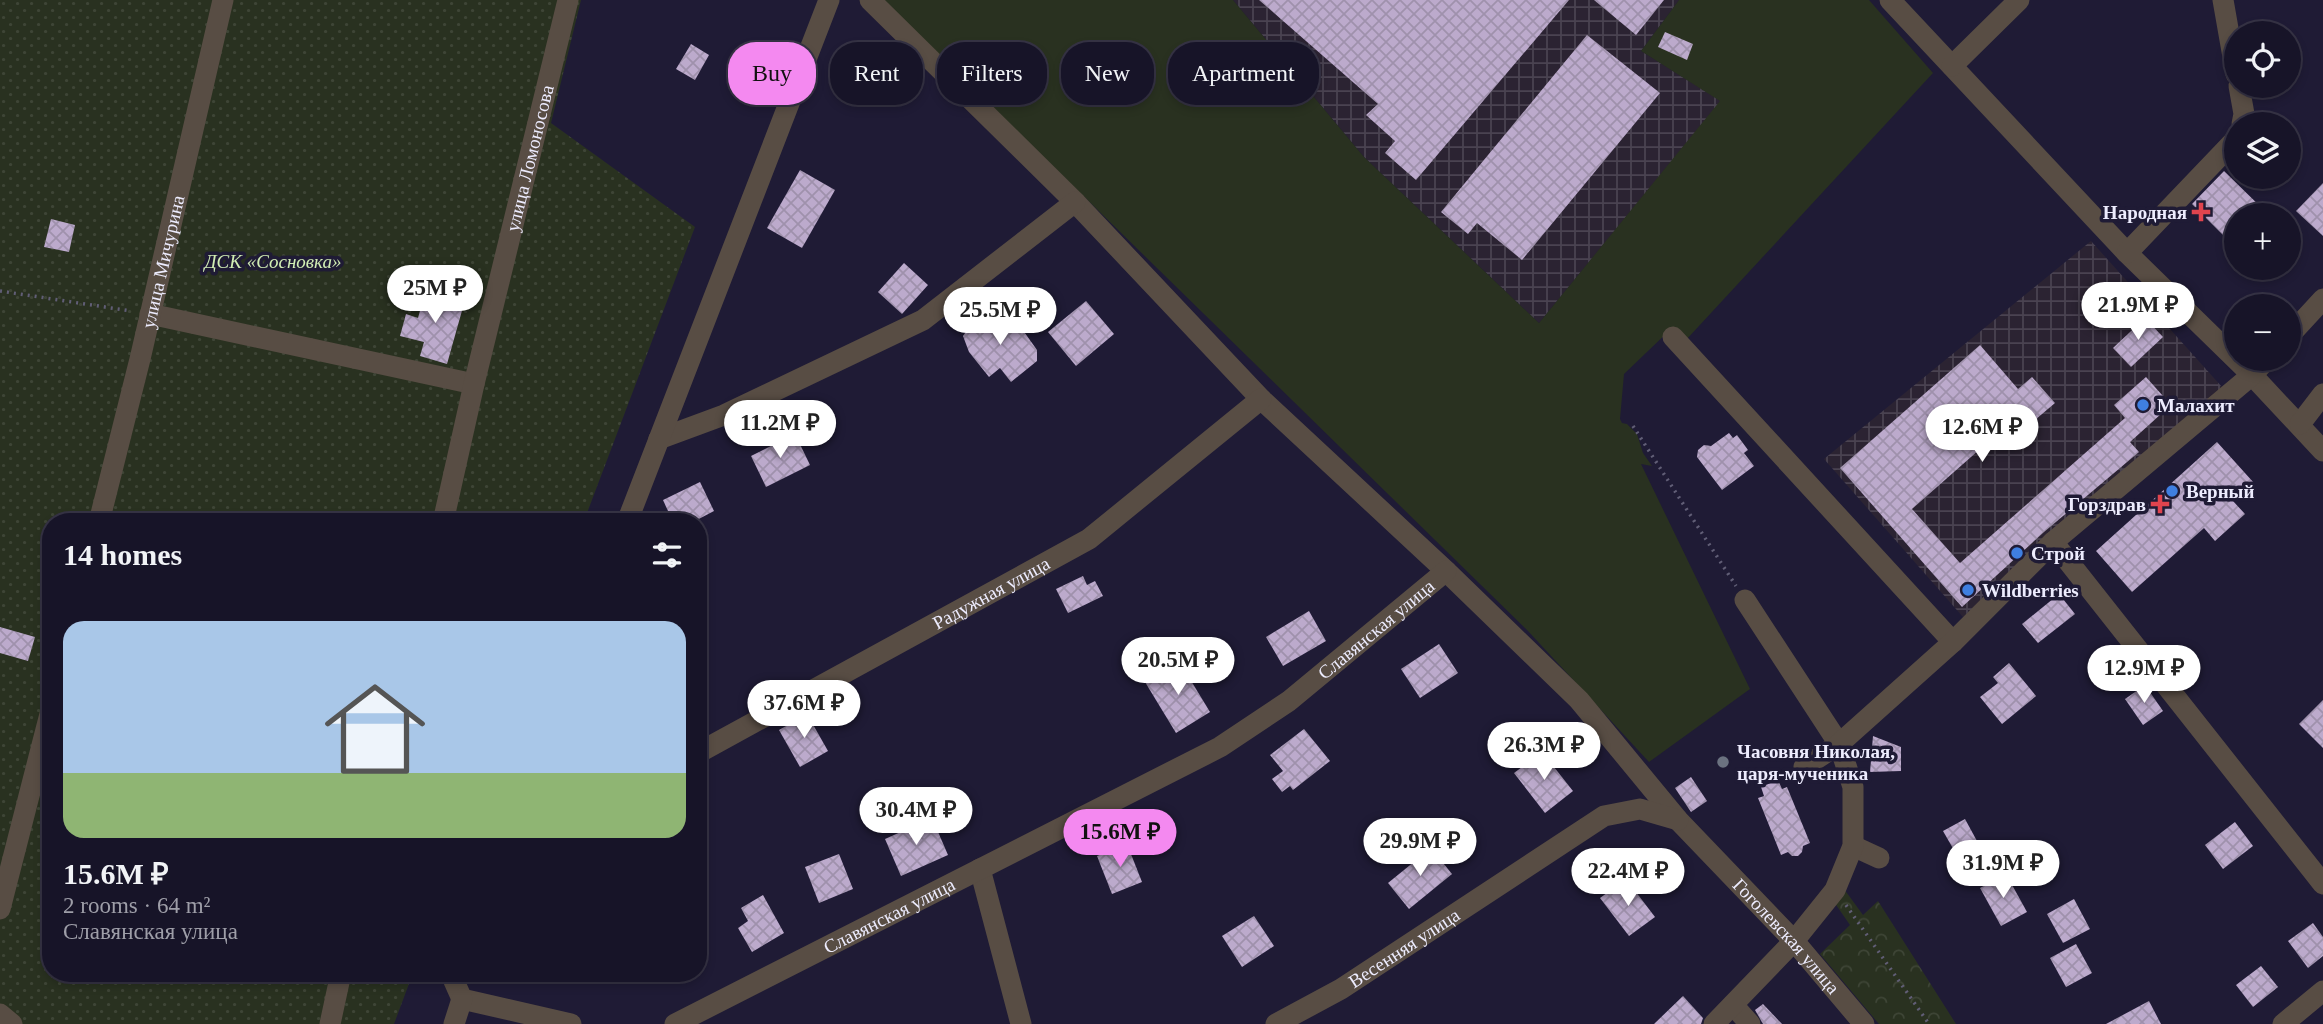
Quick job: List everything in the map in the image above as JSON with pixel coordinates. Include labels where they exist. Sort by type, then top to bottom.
[{"type":"street","name":"улица Мичурина","points":[[101,513],[223,0]]},
{"type":"street","name":"улица Ломоносова","points":[[445,513],[568,0]]},
{"type":"street","points":[[630,513],[829,0]]},
{"type":"street","name":"Гоголевская улица","points":[[870,0],[1075,202],[1261,400],[1446,571],[1579,700],[1658,786],[1678,820],[1794,942],[1864,1024]]},
{"type":"street","points":[[1890,0],[2127,253],[2252,375],[2323,451]]},
{"type":"street","points":[[1952,66],[2019,0]]},
{"type":"street","points":[[2223,0],[2227,21]]},
{"type":"street","points":[[2127,253],[2224,152]]},
{"type":"street","points":[[659,439],[724,415],[923,320],[1075,202]]},
{"type":"street","points":[[2301,322],[2323,299]]},
{"type":"street","points":[[150,314],[474,384]]},
{"type":"street","points":[[1673,337],[1953,642]]},
{"type":"street","points":[[1804,767],[1839,744],[1953,642],[2053,542],[2256,371]]},
{"type":"street","points":[[2300,424],[2323,394]]},
{"type":"street","name":"Радужная улица","points":[[707,748],[1088,539],[1261,400]]},
{"type":"street","points":[[2053,542],[2323,884]]},
{"type":"street","name":"Славянская улица","points":[[675,1024],[1220,747],[1289,701],[1446,571]]},
{"type":"street","points":[[1714,1024],[1794,942],[1835,890],[1853,846],[1853,787],[1839,744],[1745,600]]},
{"type":"street","points":[[0,909],[42,745]]},
{"type":"street","name":"Весенняя улица","points":[[1276,1024],[1341,989],[1604,816],[1640,809],[1678,820]]},
{"type":"street","points":[[1853,846],[1879,858]]},
{"type":"street","points":[[980,869],[1021,1024]]},
{"type":"street","points":[[1794,942],[1801,916]]},
{"type":"street","points":[[330,1024],[339,982]]},
{"type":"street","points":[[454,1024],[457,984],[571,1024]]},
{"type":"street","points":[[2283,1024],[2323,991]]},
{"type":"street","points":[[1733,1005],[1750,1024]]},
{"type":"street","points":[[0,1014],[12,1024]]},
{"type":"path","points":[[0,290],[150,314]]},
{"type":"path","points":[[1633,426],[1745,600]]},
{"type":"path","points":[[1835,890],[1929,1024]]},
{"type":"shaded area","points":[[1233,0],[1679,0],[1641,51],[1721,101],[1539,323],[1364,157],[1319,103],[1319,42],[1268,42]]},
{"type":"shaded area","points":[[2091,241],[2222,387],[1963,617],[1824,459]]},
{"type":"green space","name":"ДСК «Сосновка»","points":[[0,0],[581,0],[551,123],[695,227],[587,513],[42,513],[42,982],[410,982],[394,1024],[0,1024]]},
{"type":"green space","points":[[883,0],[1233,0],[1268,42],[1168,42],[1168,105],[1319,103],[1364,157],[1539,323],[1720,101],[1641,51],[1679,0],[1869,0],[1933,73],[1686,340],[1671,329],[1624,374],[1620,419],[1637,434],[1643,453],[1652,466],[1641,464],[1750,689],[1649,762],[1528,631],[990,105],[1047,105],[1047,42],[937,42],[937,53]]},
{"type":"green space","points":[[1844,889],[1863,915],[1878,901],[1956,1024],[1879,1024],[1820,954],[1850,925],[1832,899]]},
{"type":"building","points":[[1259,0],[1569,0],[1416,180],[1385,153],[1395,141],[1366,115],[1378,104],[1319,52],[1319,42],[1307,42]]},
{"type":"building","points":[[1594,0],[1664,0],[1636,35]]},
{"type":"building","points":[[1665,32],[1693,44],[1687,60],[1658,47]]},
{"type":"building","points":[[1587,35],[1660,93],[1522,260],[1477,223],[1468,234],[1441,212]]},
{"type":"building","points":[[691,44],[709,55],[695,80],[676,69]]},
{"type":"building","points":[[800,170],[835,190],[802,248],[767,228]]},
{"type":"building","points":[[2224,171],[2224,189],[2242,189],[2257,203],[2224,203],[2224,236],[2192,204]]},
{"type":"building","points":[[2323,183],[2323,236],[2301,216],[2301,206]]},
{"type":"building","points":[[51,219],[75,225],[69,252],[44,247]]},
{"type":"building","points":[[904,263],[928,285],[902,314],[878,292]]},
{"type":"building","points":[[426,289],[465,300],[447,364],[420,356],[424,342],[400,336],[406,314],[418,318]]},
{"type":"building","points":[[1086,301],[1114,334],[1076,366],[1048,332]]},
{"type":"building","points":[[994,313],[1004,327],[1015,319],[1037,350],[1037,361],[1011,382],[1000,368],[989,377],[969,352],[963,336],[977,315],[985,319]]},
{"type":"building","points":[[2145,318],[2163,337],[2131,367],[2113,348]]},
{"type":"building","points":[[1980,345],[2018,389],[2032,377],[2055,403],[2022,431],[2013,420],[1912,509],[1960,563],[2125,418],[2114,405],[2146,377],[2171,405],[2130,442],[2139,452],[2044,532],[1962,607],[1840,468]]},
{"type":"building","points":[[1729,433],[1733,438],[1737,435],[1748,450],[1744,453],[1754,466],[1722,490],[1697,457],[1698,450],[1704,445],[1711,446]]},
{"type":"building","points":[[795,434],[810,465],[766,487],[751,456]]},
{"type":"building","points":[[2217,442],[2254,483],[2233,501],[2245,514],[2215,541],[2204,528],[2132,592],[2096,551]]},
{"type":"building","points":[[700,482],[714,511],[707,515],[669,513],[663,500]]},
{"type":"building","points":[[1083,576],[1087,585],[1095,581],[1103,596],[1068,613],[1056,589]]},
{"type":"building","points":[[2059,594],[2075,614],[2038,643],[2022,624]]},
{"type":"building","points":[[1309,611],[1326,641],[1283,666],[1266,637]]},
{"type":"building","points":[[0,627],[35,637],[28,661],[0,653]]},
{"type":"building","points":[[1439,644],[1458,673],[1420,698],[1401,669]]},
{"type":"building","points":[[1179,661],[1210,712],[1176,733],[1145,682]]},
{"type":"building","points":[[2009,663],[2036,696],[2002,724],[1980,697],[1998,683],[1993,677]]},
{"type":"building","points":[[2145,685],[2163,711],[2143,725],[2125,699]]},
{"type":"building","points":[[2323,700],[2323,748],[2299,724]]},
{"type":"building","points":[[807,714],[828,751],[800,767],[779,730]]},
{"type":"building","points":[[1304,729],[1330,761],[1293,790],[1290,786],[1282,792],[1272,779],[1283,771],[1270,755]]},
{"type":"building","points":[[1873,736],[1901,747],[1901,771],[1870,772]]},
{"type":"building","points":[[1542,752],[1573,791],[1545,813],[1514,773]]},
{"type":"building","points":[[1691,777],[1707,801],[1691,812],[1675,788]]},
{"type":"building","points":[[1778,780],[1782,789],[1787,787],[1810,843],[1803,846],[1798,856],[1792,856],[1788,852],[1781,855],[1758,798],[1764,796],[1761,787]]},
{"type":"building","points":[[932,818],[948,855],[901,876],[885,839]]},
{"type":"building","points":[[1965,819],[1977,841],[1955,852],[1943,831]]},
{"type":"building","points":[[2235,822],[2253,846],[2223,869],[2205,845]]},
{"type":"building","points":[[1127,844],[1142,882],[1112,894],[1097,856]]},
{"type":"building","points":[[1431,848],[1452,874],[1409,909],[1388,883]]},
{"type":"building","points":[[839,854],[853,889],[819,903],[805,867]]},
{"type":"building","points":[[2006,874],[2027,912],[2001,926],[1980,888]]},
{"type":"building","points":[[1626,879],[1655,917],[1629,936],[1600,898]]},
{"type":"building","points":[[763,895],[784,933],[752,952],[738,928],[748,921],[741,908]]},
{"type":"building","points":[[2074,899],[2090,929],[2063,943],[2047,914]]},
{"type":"building","points":[[1254,916],[1274,946],[1242,967],[1222,936]]},
{"type":"building","points":[[2313,923],[2323,937],[2323,956],[2308,968],[2288,941]]},
{"type":"building","points":[[2076,944],[2092,973],[2066,987],[2050,958]]},
{"type":"building","points":[[2261,966],[2278,987],[2253,1007],[2236,985]]},
{"type":"building","points":[[1683,996],[1703,1018],[1701,1024],[1654,1024]]},
{"type":"building","points":[[2149,1001],[2161,1024],[2106,1024]]},
{"type":"building","points":[[1763,1004],[1782,1024],[1763,1024],[1755,1010]]},
{"type":"place","name":"Народная","points":[[2201,212]]},
{"type":"place","name":"Малахит","points":[[2143,405]]},
{"type":"place","name":"Верный","points":[[2172,491]]},
{"type":"place","name":"Горздрав","points":[[2160,504]]},
{"type":"place","name":"Строй","points":[[2017,553]]},
{"type":"place","name":"Wildberries","points":[[1968,590]]},
{"type":"place","name":"Часовня Николая, царя-мученика","points":[[1723,762]]}]
